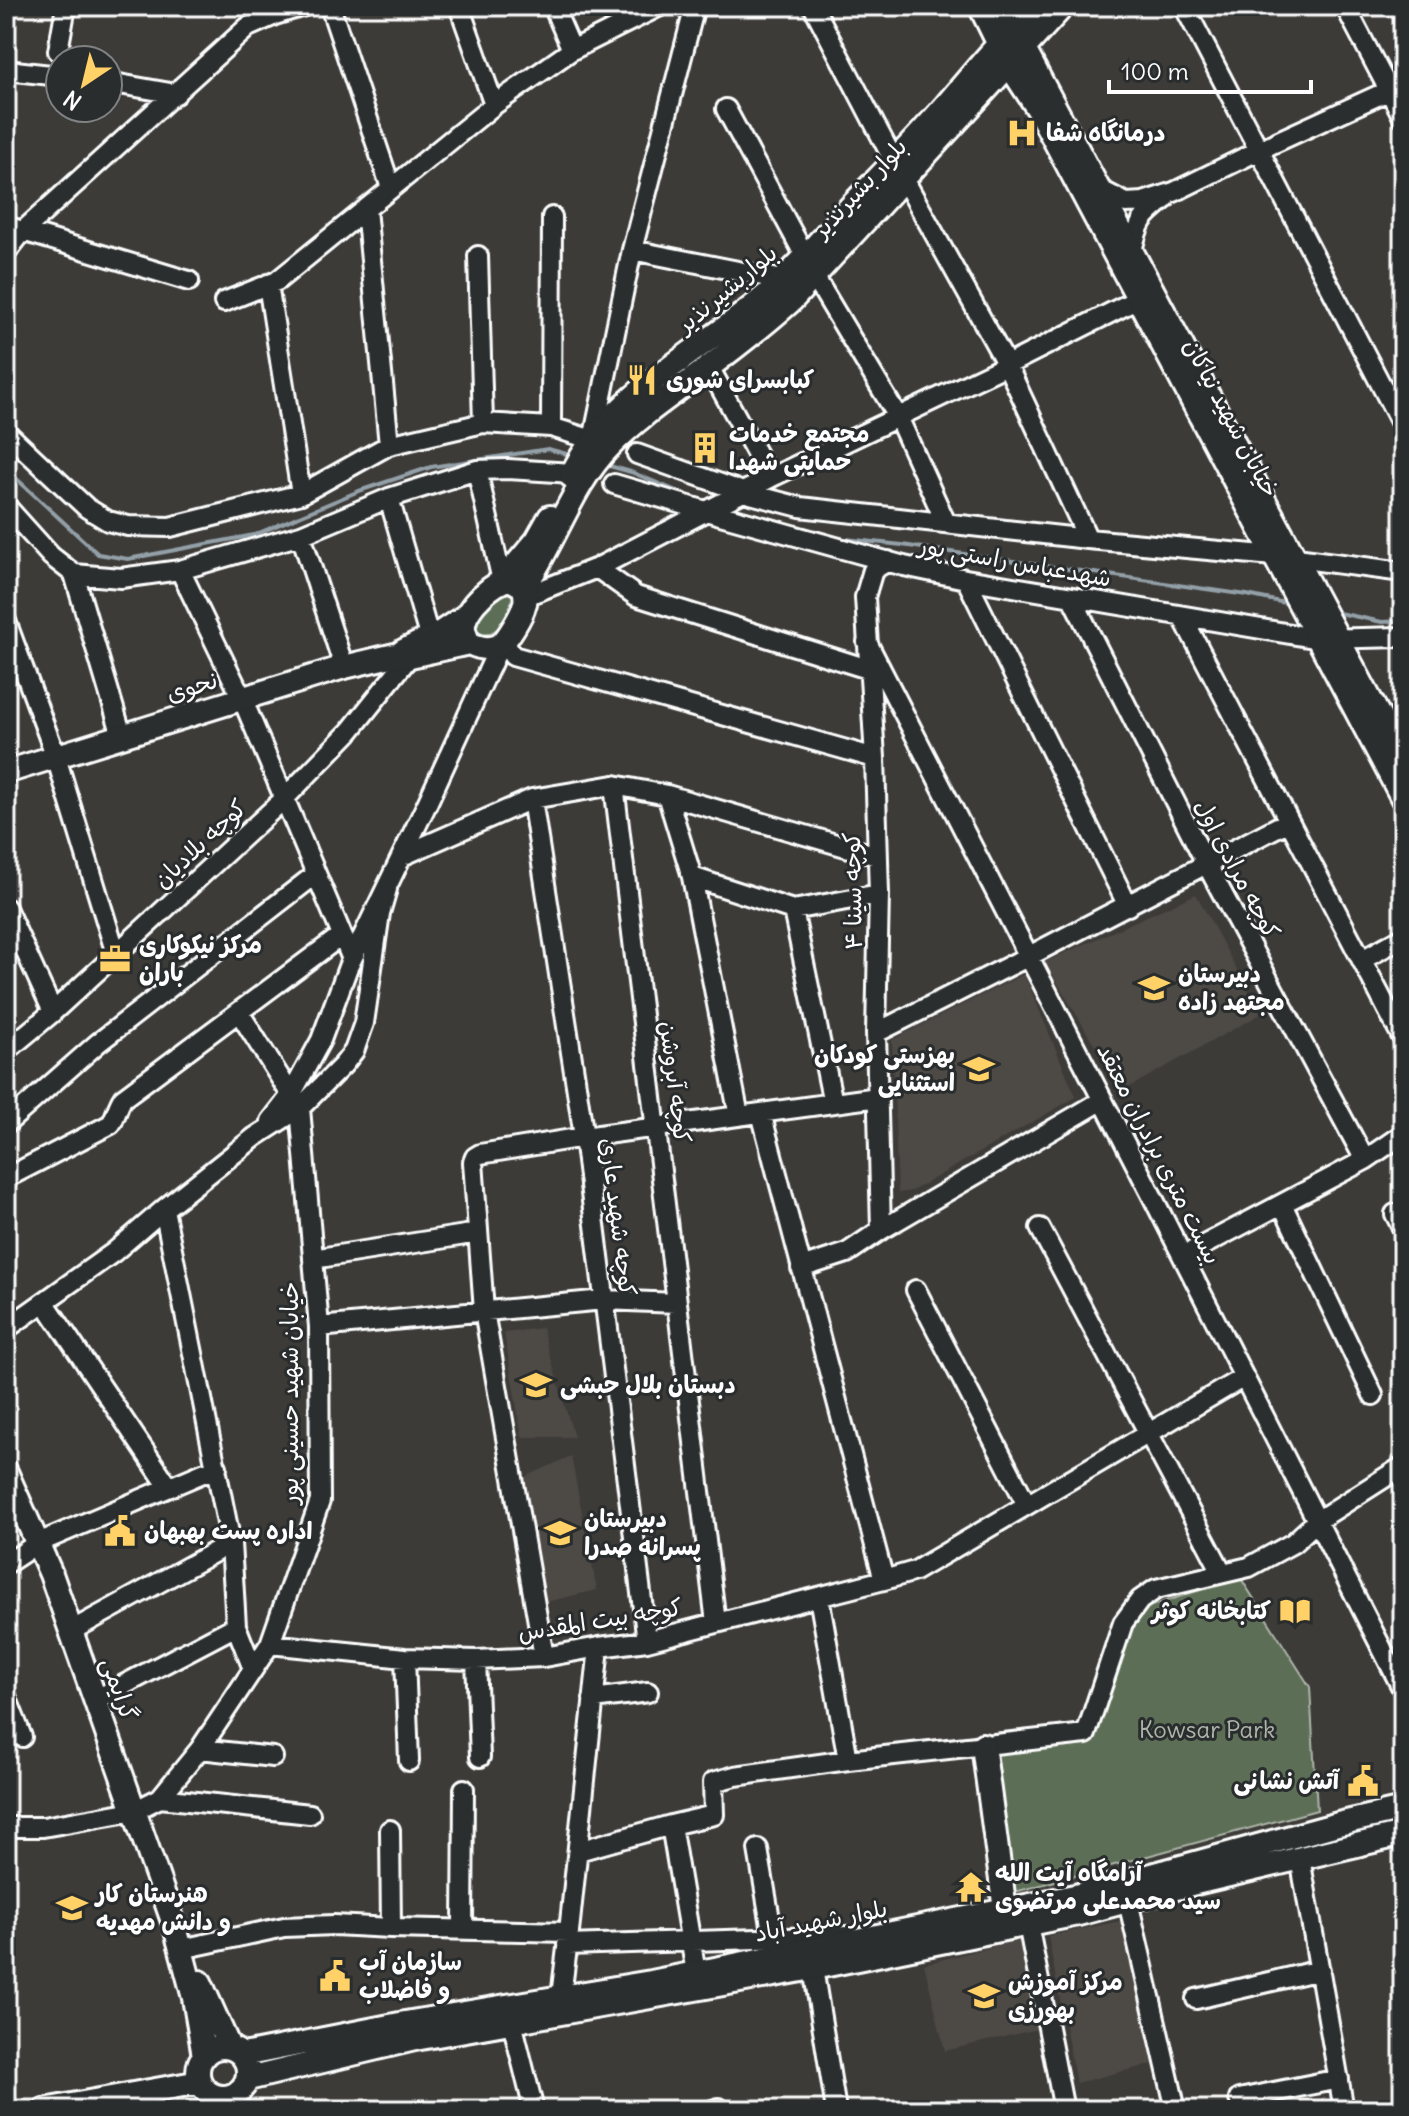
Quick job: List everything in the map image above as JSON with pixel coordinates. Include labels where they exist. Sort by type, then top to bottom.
[{"type":"main road","points":[[980,6],[1011,46]]},
{"type":"main road","points":[[1001,6],[1011,46]]},
{"type":"main road","points":[[1011,46],[1036,6]]},
{"type":"main road","points":[[899,170],[944,107],[1011,46],[1063,6]]},
{"type":"main road","name":"خیابان شهید نیاکان","points":[[1011,46],[1099,189],[1132,251],[1181,362],[1329,639],[1403,761]]},
{"type":"main road","name":"خیابان شهید نیاکان","points":[[1011,46],[1038,109],[1138,299],[1181,362]]},
{"type":"main road","name":"بلوار بشیرنذیر","points":[[514,586],[610,446],[652,409],[756,332],[792,300],[810,266],[899,170]]},
{"type":"main road","name":"بلواربشیرنذیر","points":[[531,560],[537,540],[580,458],[603,426],[640,392],[743,316],[783,280],[810,266]]},
{"type":"main road","points":[[403,656],[429,636],[467,615],[489,588],[514,586],[524,607],[502,643],[487,649],[473,645],[464,633],[467,615]]},
{"type":"main road","name":"خیابان شهید نیاکان","points":[[1329,639],[1403,799]]},
{"type":"main road","name":"نحوی","points":[[6,772],[344,667],[473,645]]},
{"type":"main road","name":"گرایمی","points":[[6,1472],[38,1543],[71,1631],[175,1927]]},
{"type":"main road","points":[[983,1745],[1005,1910]]},
{"type":"main road","name":"بلوار شهید آباد","points":[[246,2051],[696,1973],[1075,1896],[1403,1809]]},
{"type":"main road","name":"بلوار شهید آباد","points":[[241,2094],[415,2039],[813,1968],[1078,1914],[1403,1834]]},
{"type":"main road","points":[[175,1927],[246,2051],[249,2071],[241,2094],[208,2091],[200,2082],[198,2069],[204,2056],[212,2049],[246,2051]]},
{"type":"main road","points":[[175,1927],[194,1998],[204,2056]]},
{"type":"main road","points":[[44,2110],[200,2082]]},
{"type":"street","points":[[59,44],[66,6]]},
{"type":"street","points":[[6,253],[15,229],[176,94],[248,27],[277,10],[304,6]]},
{"type":"street","points":[[330,6],[391,188]]},
{"type":"street","points":[[459,6],[494,105]]},
{"type":"street","points":[[553,6],[572,50]]},
{"type":"street","points":[[224,302],[277,281],[494,105],[572,50],[660,6]]},
{"type":"street","points":[[6,432],[87,508],[108,521],[128,526],[170,527],[301,494],[389,445],[483,423],[551,427],[593,440],[632,250],[695,6]]},
{"type":"street","points":[[813,6],[1007,365],[1088,539]]},
{"type":"street","points":[[1184,6],[1403,427]]},
{"type":"street","points":[[1345,6],[1396,87],[1403,117]]},
{"type":"street","points":[[6,70],[44,74]]},
{"type":"street","points":[[124,85],[176,94]]},
{"type":"street","points":[[1099,189],[1126,203],[1143,202],[1174,192],[1396,87]]},
{"type":"street","points":[[726,109],[810,266],[898,417],[946,523]]},
{"type":"street","points":[[1132,251],[1138,225],[1174,192]]},
{"type":"street","points":[[366,209],[389,445]]},
{"type":"street","points":[[551,427],[552,217]]},
{"type":"street","points":[[15,229],[189,281]]},
{"type":"street","points":[[632,250],[783,280]]},
{"type":"street","points":[[478,256],[483,423]]},
{"type":"street","points":[[268,284],[301,494]]},
{"type":"street","points":[[477,470],[514,586],[597,568],[770,478],[1138,299]]},
{"type":"street","points":[[709,367],[770,478]]},
{"type":"street","points":[[637,454],[743,492],[800,507],[1403,572]]},
{"type":"street","points":[[6,506],[51,556],[74,574],[121,578],[180,570],[301,535],[389,498],[477,470],[573,473]]},
{"type":"street","name":"شهدعباس راستی پور","points":[[614,484],[888,561],[966,579],[1329,639],[1403,637]]},
{"type":"street","points":[[389,498],[429,636]]},
{"type":"street","points":[[301,535],[344,667]]},
{"type":"street","name":"کوچه سینا ۴","points":[[881,1230],[876,1033],[879,894],[875,758],[865,597],[873,570],[888,561]]},
{"type":"street","points":[[597,568],[636,596],[868,669]]},
{"type":"street","points":[[180,570],[242,698],[352,959]]},
{"type":"street","points":[[74,574],[122,736]]},
{"type":"street","points":[[966,579],[1128,906]]},
{"type":"street","name":"کوچه مرادی اول","points":[[1072,598],[1207,865],[1365,1160]]},
{"type":"street","points":[[1182,616],[1403,1039]]},
{"type":"street","points":[[6,621],[56,757],[116,954]]},
{"type":"street","name":"بیست متری برادران معتقد","points":[[867,642],[1403,1690]]},
{"type":"street","points":[[296,1101],[352,959],[502,643],[513,656],[875,758]]},
{"type":"street","points":[[473,645],[480,668],[476,695]]},
{"type":"street","name":"کوچه بلادیان","points":[[6,1051],[53,1012],[284,799],[350,731],[403,656]]},
{"type":"street","points":[[402,856],[532,799],[614,785],[667,795],[877,856]]},
{"type":"street","name":"کوچه آبروشن","points":[[614,785],[716,1623]]},
{"type":"street","points":[[667,795],[692,877],[739,1116]]},
{"type":"street","name":"کوچه شهید عاری","points":[[532,799],[584,1137],[647,1641]]},
{"type":"street","points":[[876,1033],[1289,821]]},
{"type":"street","points":[[6,1124],[98,1043],[316,874]]},
{"type":"street","points":[[692,877],[793,910],[879,894]]},
{"type":"street","points":[[6,1329],[114,1252],[343,1065],[354,1051],[364,1023],[380,913],[387,889]]},
{"type":"street","points":[[6,908],[53,1012]]},
{"type":"street","points":[[793,910],[833,1103]]},
{"type":"street","points":[[6,1178],[111,1124],[123,1098],[342,935]]},
{"type":"street","points":[[1362,960],[1403,937]]},
{"type":"street","points":[[239,1012],[296,1101]]},
{"type":"street","points":[[544,1657],[484,1311],[475,1157],[584,1137],[878,1097]]},
{"type":"street","points":[[801,1268],[847,1253],[1103,1100]]},
{"type":"street","name":"خیابان شهید حسینی پور","points":[[6,1827],[43,1827],[134,1811],[160,1798],[200,1749],[270,1644],[320,1501],[319,1327],[296,1101]]},
{"type":"street","points":[[761,1113],[884,1580]]},
{"type":"street","points":[[1183,1256],[1365,1160],[1403,1134]]},
{"type":"street","points":[[1282,1204],[1373,1395]]},
{"type":"street","points":[[164,1209],[231,1543],[236,1626],[253,1669]]},
{"type":"street","points":[[1040,1228],[1222,1572]]},
{"type":"street","points":[[313,1259],[478,1233]]},
{"type":"street","points":[[916,1290],[1027,1505]]},
{"type":"street","points":[[319,1327],[604,1300],[677,1303]]},
{"type":"street","points":[[45,1303],[169,1487]]},
{"type":"street","name":"کوچه بیت المقدس","points":[[270,1644],[405,1658],[476,1660],[544,1657],[647,1641],[884,1580],[915,1571],[1244,1377]]},
{"type":"street","points":[[578,1851],[714,1815],[713,1782],[735,1776],[848,1760],[1086,1734],[1123,1623],[1140,1600],[1156,1589],[1249,1567],[1293,1543],[1317,1521],[1403,1466]]},
{"type":"street","points":[[6,1564],[38,1543],[217,1467]]},
{"type":"street","points":[[71,1631],[231,1543]]},
{"type":"street","points":[[819,1597],[848,1760]]},
{"type":"street","points":[[95,1700],[236,1626]]},
{"type":"street","points":[[561,1996],[599,1647]]},
{"type":"street","points":[[405,1658],[409,1761]]},
{"type":"street","points":[[476,1660],[480,1757]]},
{"type":"street","points":[[593,1699],[648,1692]]},
{"type":"street","points":[[6,1696],[22,1737]]},
{"type":"street","points":[[200,1749],[273,1757]]},
{"type":"street","points":[[463,1929],[464,1789]]},
{"type":"street","points":[[160,1798],[310,1814]]},
{"type":"street","points":[[671,1825],[696,1973]]},
{"type":"street","points":[[390,1830],[391,1928]]},
{"type":"street","points":[[758,1849],[773,1937]]},
{"type":"street","points":[[1300,1858],[1344,2110]]},
{"type":"street","points":[[1128,1901],[1176,2110]]},
{"type":"street","points":[[1028,1924],[1064,2110]]},
{"type":"street","points":[[186,1948],[284,1927],[334,1925],[692,1942],[882,1935]]},
{"type":"street","points":[[813,1968],[836,2110]]},
{"type":"street","points":[[1196,1999],[1320,1970]]},
{"type":"street","points":[[512,2022],[534,2110]]},
{"type":"street","points":[[1239,2099],[1339,2079]]},
{"type":"shaded area","name":"دبیرستان مجتهد زاده","points":[[1196,894],[1261,1014],[1122,1091],[1045,962]]},
{"type":"shaded area","name":"بهزستی کودکان استثنایی","points":[[1024,974],[1076,1097],[912,1191],[898,1193],[892,1040]]},
{"type":"shaded area","name":"دبستان بلال حبشی","points":[[542,1328],[574,1437],[522,1437],[504,1333]]},
{"type":"shaded area","name":"دبیرستان پسرانه صدرا","points":[[571,1456],[597,1590],[546,1602],[525,1477]]},
{"type":"shaded area","points":[[1121,1921],[1153,2064],[1076,2083],[1048,1936]]},
{"type":"shaded area","name":"مرکز آموزش بهورزی","points":[[1024,1939],[1042,2028],[945,2051],[924,1964]]},
{"type":"green space","points":[[498,587],[510,589],[514,599],[500,627],[483,635],[474,627],[472,615]]},
{"type":"green space","name":"Kowsar Park","points":[[1240,1577],[1310,1687],[1317,1810],[1015,1892],[993,1754],[1090,1739],[1139,1610]]},
{"type":"waterway","points":[[6,469],[98,554],[128,559],[254,535],[359,491],[431,467],[548,449],[574,456]]},
{"type":"waterway","points":[[606,465],[691,497]]},
{"type":"waterway","points":[[836,538],[1247,595],[1290,604]]},
{"type":"waterway","points":[[1334,612],[1382,622],[1403,621]]},
{"type":"place","name":"درمانگاه شفا","points":[[1022,133]]},
{"type":"place","name":"کبابسرای شوری","points":[[642,380]]},
{"type":"place","name":"مجتمع خدمات حمایتی شهدا","points":[[705,448]]},
{"type":"place","name":"مرکز نیکوکاری باران","points":[[115,959]]},
{"type":"place","name":"دبیرستان مجتهد زاده","points":[[1154,988]]},
{"type":"place","name":"بهزستی کودکان استثنایی","points":[[979,1069]]},
{"type":"place","name":"دبستان بلال حبشی","points":[[536,1385]]},
{"type":"place","name":"اداره پست بهبهان","points":[[120,1531]]},
{"type":"place","name":"دبیرستان پسرانه صدرا","points":[[560,1533]]},
{"type":"place","name":"کتابخانه کوثر","points":[[1295,1611]]},
{"type":"place","name":"آتش نشانی","points":[[1363,1781]]},
{"type":"place","name":"آرامگاه آیت الله سید محمدعلی مرتضوی","points":[[971,1887]]},
{"type":"place","name":"هنرستان کار و دانش مهدیه","points":[[72,1908]]},
{"type":"place","name":"سازمان آب و فاضلاب","points":[[335,1976]]},
{"type":"place","name":"مرکز آموزش بهورزی","points":[[984,1996]]}]
